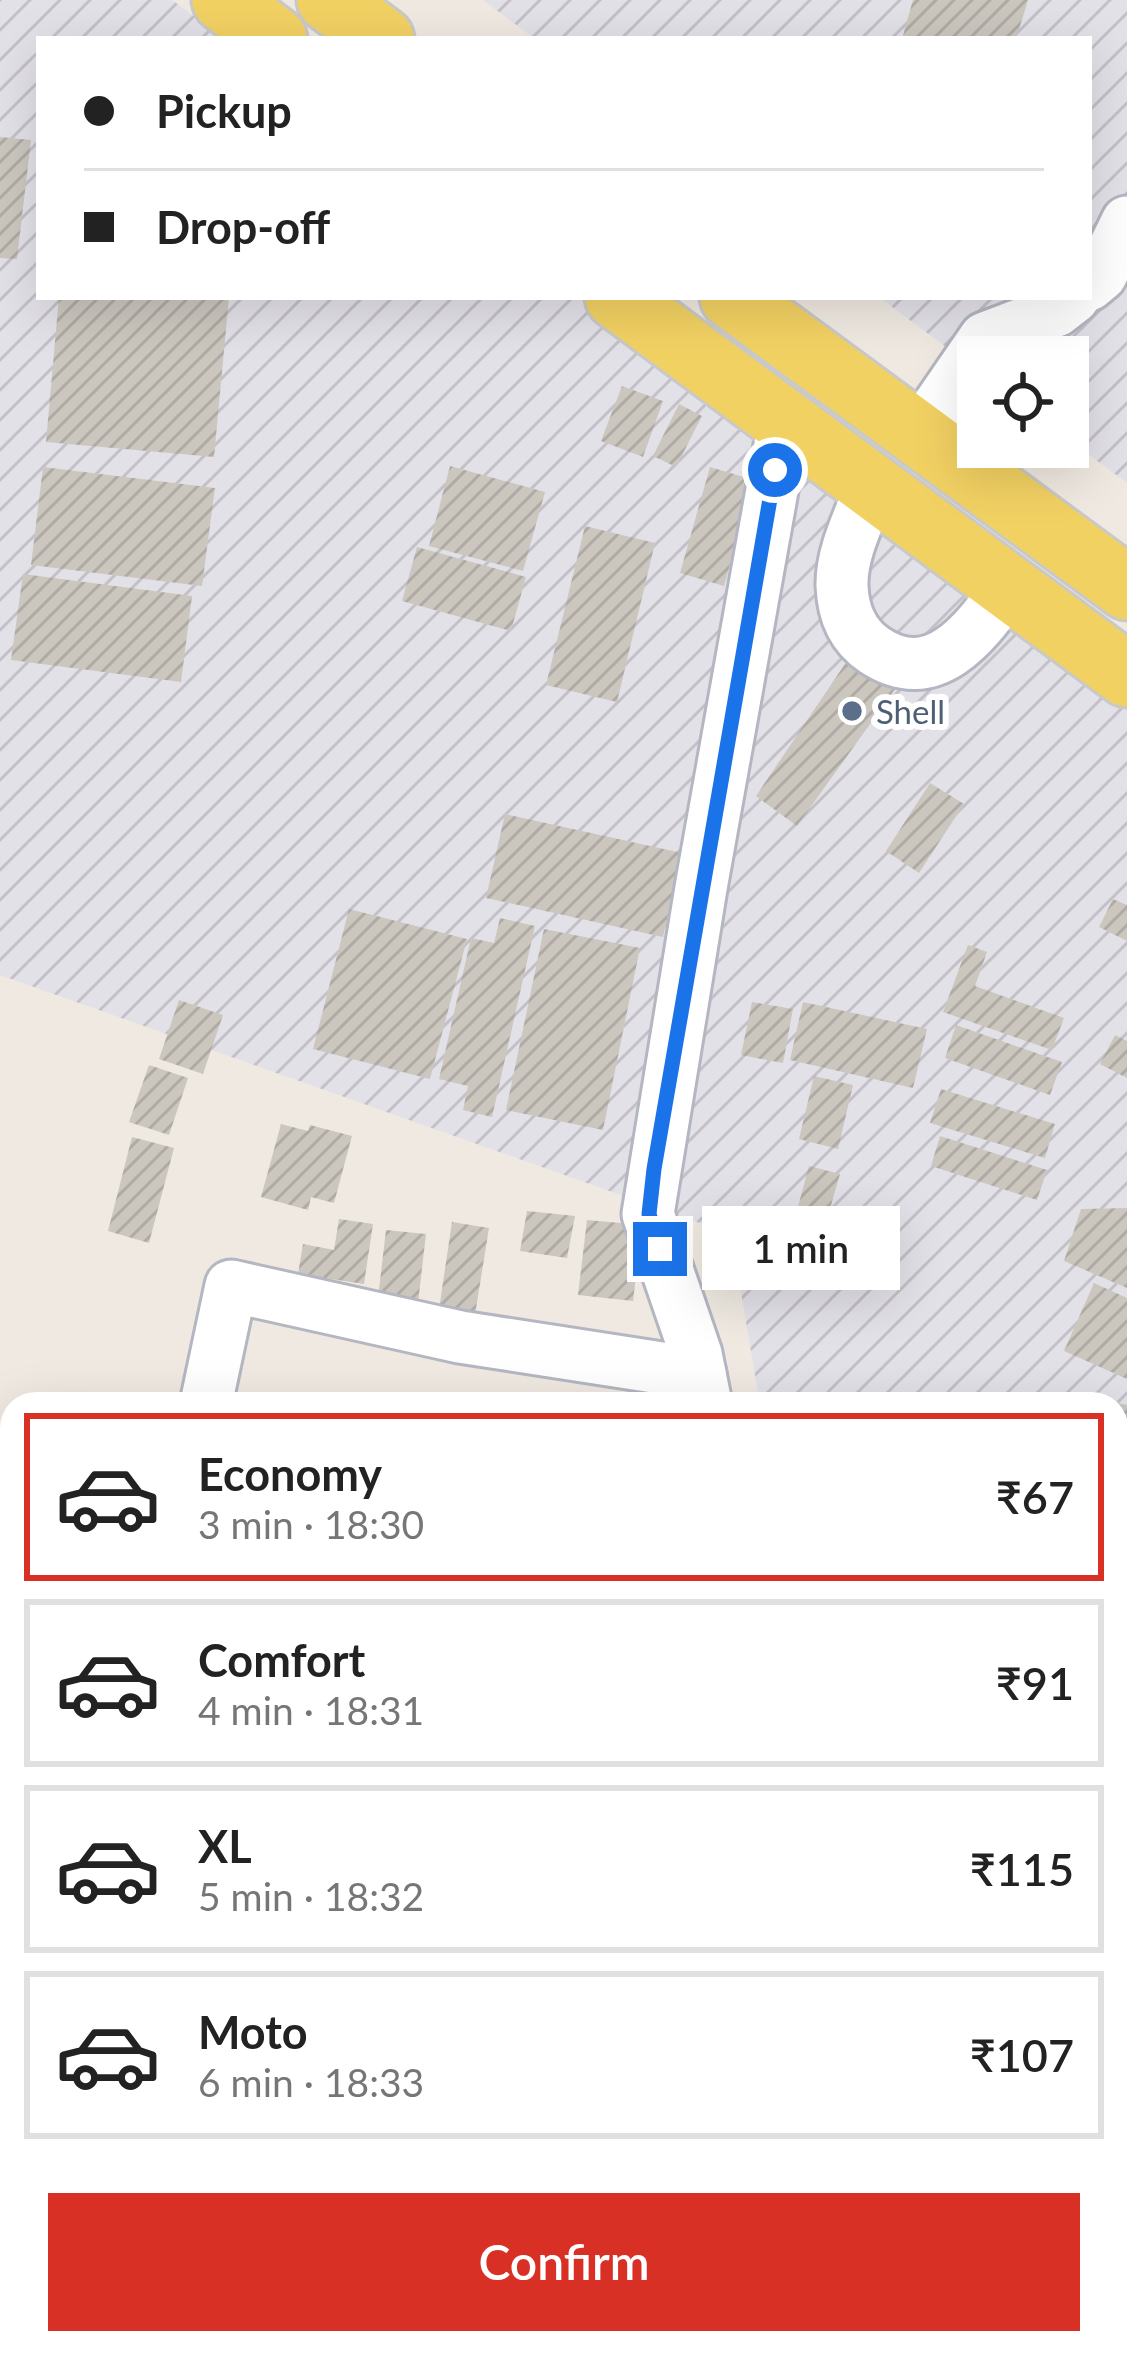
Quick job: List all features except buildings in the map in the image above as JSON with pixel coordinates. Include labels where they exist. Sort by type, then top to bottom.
[{"type":"main road","points":[[224,0],[271,36]]},
{"type":"main road","points":[[329,0],[378,36]]},
{"type":"main road","points":[[620,300],[1127,675]]},
{"type":"main road","points":[[736,300],[1127,588]]},
{"type":"street","points":[[1092,282],[1101,275],[1127,222]]},
{"type":"street","points":[[919,434],[985,338],[1056,311],[1070,300]]},
{"type":"street","points":[[209,1392],[231,1286],[703,1389],[649,1214],[784,423]]},
{"type":"street","points":[[871,487],[848,548],[841,584],[848,620],[864,643],[887,659],[915,667],[947,654],[980,625],[1008,587]]},
{"type":"shaded area","points":[[0,0],[172,0],[221,36],[36,36],[36,300],[585,300],[1127,693],[1127,1392],[758,1392],[731,1234],[0,975]]},
{"type":"shaded area","points":[[483,0],[1127,0],[1127,483],[1089,455],[1089,336],[957,336],[957,355],[883,300],[1092,300],[1092,36],[531,36]]},
{"type":"place","name":"Shell","points":[[852,711]]},
{"type":"route","points":[[660,1249],[649,1214],[654,1169],[775,470]]}]
